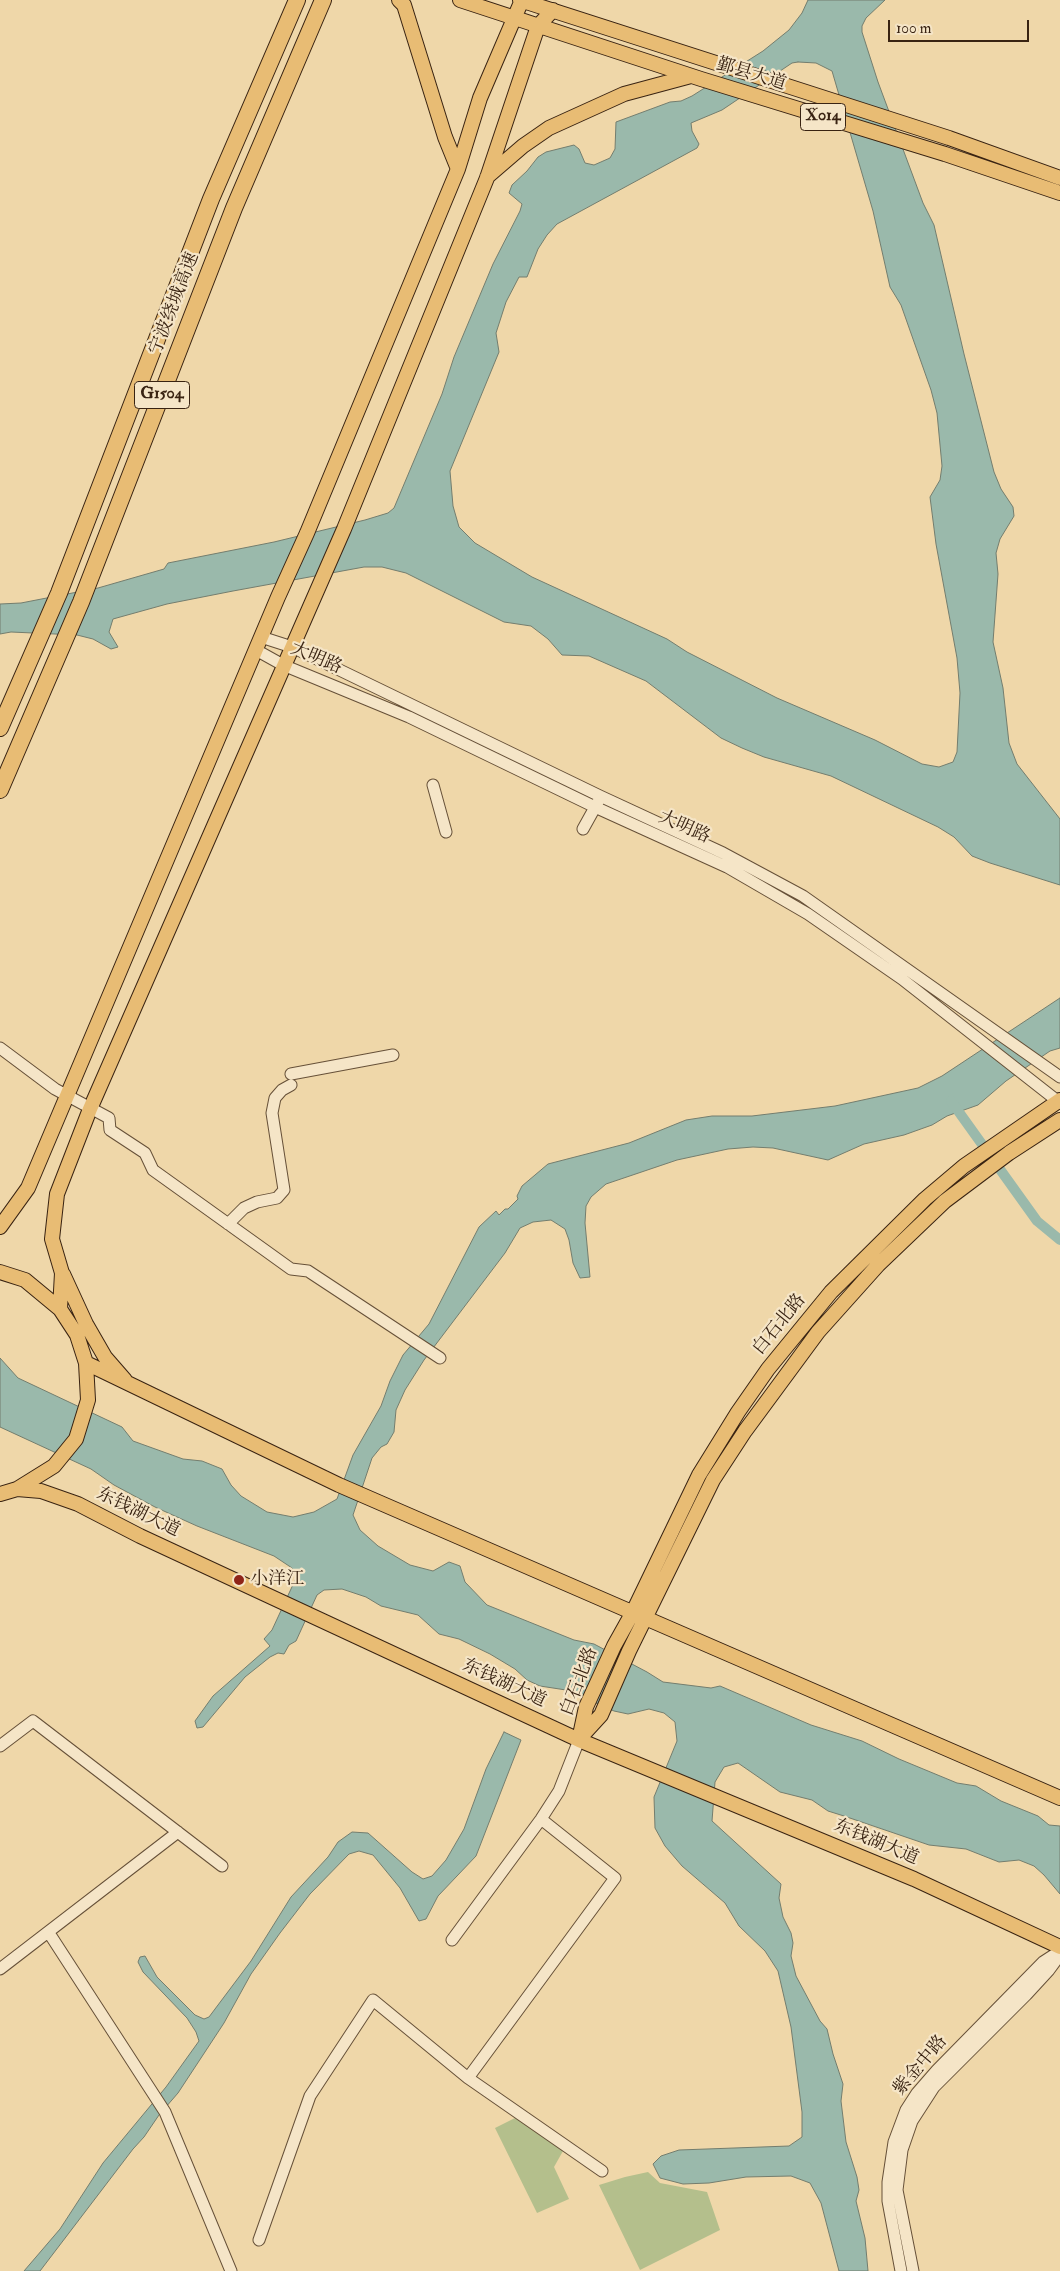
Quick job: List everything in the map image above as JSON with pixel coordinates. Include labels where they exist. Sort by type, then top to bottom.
[{"type":"highway","name":"宁波绕城高速","points":[[0,728],[58,593],[211,199],[297,0]]},
{"type":"highway","name":"宁波绕城高速","points":[[0,790],[81,602],[234,208],[324,0]]},
{"type":"main road","points":[[399,0],[404,5],[445,137],[458,169]]},
{"type":"main road","name":"鄞县大道","points":[[460,0],[696,78],[945,154],[1060,193]]},
{"type":"main road","points":[[0,1227],[28,1188],[261,636],[307,533],[458,169],[480,98],[516,18],[521,0]]},
{"type":"main road","name":"鄞县大道","points":[[521,0],[949,138],[1060,178]]},
{"type":"main road","points":[[129,1384],[105,1357],[86,1324],[62,1273],[52,1239],[58,1194],[90,1108],[344,529],[487,178],[538,26],[553,10]]},
{"type":"main road","points":[[487,178],[523,146],[549,128],[624,94],[696,78]]},
{"type":"main road","name":"白石北路","points":[[579,1740],[586,1707],[614,1646],[633,1612],[699,1475],[738,1412],[768,1369],[803,1325],[862,1259],[925,1199],[964,1166],[1059,1101]]},
{"type":"main road","name":"白石北路","points":[[579,1740],[601,1716],[629,1651],[713,1480],[744,1431],[781,1380],[840,1306],[878,1265],[945,1201],[1010,1153],[1060,1120]]},
{"type":"main road","points":[[0,1272],[25,1280],[60,1309],[77,1335],[86,1363],[88,1400],[76,1439],[54,1466],[17,1489],[0,1494]]},
{"type":"main road","points":[[60,1309],[62,1273]]},
{"type":"main road","points":[[86,1363],[368,1498],[1060,1798]]},
{"type":"main road","name":"东钱湖大道","points":[[17,1489],[42,1491],[78,1504],[140,1536],[579,1740],[914,1879],[1060,1947]]},
{"type":"street","name":"大明路","points":[[261,636],[292,647],[727,867],[808,914],[902,979],[1059,1101]]},
{"type":"street","name":"大明路","points":[[256,650],[283,665],[409,717],[598,802],[723,853],[803,896],[1060,1077]]},
{"type":"street","points":[[433,785],[446,832]]},
{"type":"street","points":[[583,828],[598,802]]},
{"type":"street","points":[[0,1048],[66,1096],[109,1118],[110,1130],[145,1153],[153,1170],[291,1269],[308,1271],[436,1355]]},
{"type":"street","points":[[228,1224],[244,1208],[257,1202],[277,1198],[284,1190],[272,1113],[275,1098],[291,1079],[393,1055]]},
{"type":"street","points":[[0,1746],[33,1721],[222,1866]]},
{"type":"street","points":[[452,1940],[541,1819],[559,1791],[579,1740]]},
{"type":"street","points":[[468,2078],[615,1878],[541,1819]]},
{"type":"street","points":[[0,1969],[178,1832]]},
{"type":"street","points":[[49,1933],[165,2112],[231,2271]]},
{"type":"street","name":"紫金中路","points":[[902,2271],[888,2201],[888,2182],[894,2142],[906,2110],[917,2093],[943,2064],[1042,1962],[1060,1953]]},
{"type":"street","name":"紫金中路","points":[[913,2271],[897,2190],[902,2150],[912,2121],[934,2088],[1050,1970],[1060,1953]]},
{"type":"street","points":[[259,2240],[310,2096],[373,2000],[468,2078],[602,2171]]},
{"type":"green space","points":[[517,2117],[563,2151],[554,2167],[569,2199],[537,2213],[495,2128]]},
{"type":"green space","points":[[648,2172],[660,2183],[707,2192],[720,2230],[640,2270],[599,2185]]},
{"type":"shaded area","points":[[808,0],[885,0],[866,18],[862,26],[862,32],[878,82],[923,203],[934,225],[994,472],[1001,489],[1013,507],[1014,516],[1000,539],[996,553],[998,574],[993,642],[1003,688],[1009,743],[1017,764],[1060,819],[1060,885],[972,856],[954,837],[938,827],[831,776],[764,757],[721,738],[646,681],[589,656],[562,655],[548,639],[531,626],[504,622],[406,573],[382,567],[364,567],[233,591],[167,604],[113,619],[109,632],[118,647],[111,649],[93,639],[77,635],[11,632],[0,634],[0,604],[21,603],[98,588],[164,569],[168,563],[274,542],[388,513],[394,508],[442,394],[454,357],[493,264],[520,211],[522,204],[509,193],[512,185],[538,157],[546,152],[574,145],[579,149],[585,163],[594,165],[610,158],[615,149],[616,122],[692,96],[763,51],[789,30],[802,13]],"holes":[[[792,63],[816,63],[832,71],[873,211],[890,287],[901,305],[931,390],[937,413],[942,466],[940,480],[930,497],[936,544],[957,658],[960,693],[957,752],[953,762],[939,767],[922,764],[875,740],[777,698],[687,652],[667,639],[532,577],[475,543],[459,527],[453,506],[450,471],[499,352],[496,333],[506,302],[519,277],[527,277],[538,249],[547,235],[557,224],[697,148],[699,144],[692,131],[691,123],[722,110]]]},
{"type":"shaded area","points":[[1060,998],[1060,1048],[1050,1051],[1006,1081],[978,1105],[947,1116],[932,1125],[904,1135],[864,1144],[828,1160],[773,1148],[728,1149],[677,1160],[606,1184],[591,1197],[586,1206],[585,1223],[590,1277],[580,1278],[573,1263],[565,1229],[551,1220],[533,1222],[520,1228],[505,1253],[424,1360],[405,1390],[396,1410],[394,1432],[387,1444],[381,1447],[372,1458],[353,1515],[360,1530],[378,1546],[410,1565],[433,1571],[449,1562],[460,1566],[465,1582],[487,1605],[574,1640],[594,1644],[663,1682],[711,1688],[720,1686],[811,1725],[862,1741],[899,1759],[957,1783],[976,1786],[1001,1801],[1038,1816],[1049,1825],[1060,1826],[1060,1894],[1034,1866],[1019,1860],[999,1862],[966,1849],[929,1845],[828,1811],[812,1800],[780,1792],[738,1763],[724,1767],[715,1782],[712,1821],[781,1884],[779,1898],[783,1917],[791,1933],[793,1943],[791,1956],[796,1976],[820,2021],[827,2029],[843,2084],[841,2101],[846,2142],[857,2177],[859,2190],[856,2201],[865,2238],[868,2271],[839,2271],[821,2203],[810,2183],[791,2176],[746,2177],[709,2183],[683,2184],[660,2178],[653,2164],[661,2156],[679,2150],[789,2146],[802,2137],[802,2112],[791,2027],[778,1971],[765,1951],[739,1926],[725,1903],[682,1866],[665,1846],[655,1828],[654,1797],[677,1741],[675,1722],[664,1713],[649,1709],[628,1714],[614,1711],[566,1690],[540,1686],[527,1680],[515,1669],[490,1654],[459,1639],[439,1634],[418,1615],[381,1606],[366,1597],[342,1589],[324,1590],[317,1595],[296,1641],[289,1645],[284,1654],[278,1653],[270,1657],[245,1677],[203,1727],[197,1728],[195,1721],[213,1696],[270,1646],[264,1639],[272,1630],[297,1576],[292,1568],[274,1556],[197,1526],[155,1507],[114,1485],[91,1469],[0,1427],[0,1358],[18,1378],[122,1427],[133,1441],[183,1459],[202,1461],[222,1469],[231,1485],[241,1496],[267,1512],[293,1517],[314,1512],[337,1499],[353,1455],[381,1406],[390,1381],[403,1355],[429,1324],[479,1227],[496,1211],[499,1215],[505,1209],[508,1209],[518,1199],[517,1196],[522,1186],[548,1164],[629,1143],[686,1120],[712,1116],[752,1116],[835,1106],[918,1088],[942,1076]]},
{"type":"shaded area","points":[[504,1732],[521,1740],[476,1856],[438,1896],[426,1919],[419,1921],[400,1888],[373,1855],[359,1851],[349,1854],[310,1894],[280,1933],[251,1974],[224,2023],[178,2093],[159,2115],[40,2271],[24,2271],[60,2229],[103,2163],[166,2087],[199,2041],[196,2032],[187,2018],[143,1972],[138,1962],[140,1957],[145,1956],[157,1977],[195,2015],[204,2019],[209,2017],[251,1961],[291,1897],[328,1857],[338,1842],[352,1832],[368,1833],[412,1872],[423,1879],[432,1876],[446,1860],[464,1829],[486,1769]]},
{"type":"waterway","points":[[951,1101],[1037,1221],[1060,1240]]},
{"type":"place","name":"小洋江","points":[[239,1580]]}]
